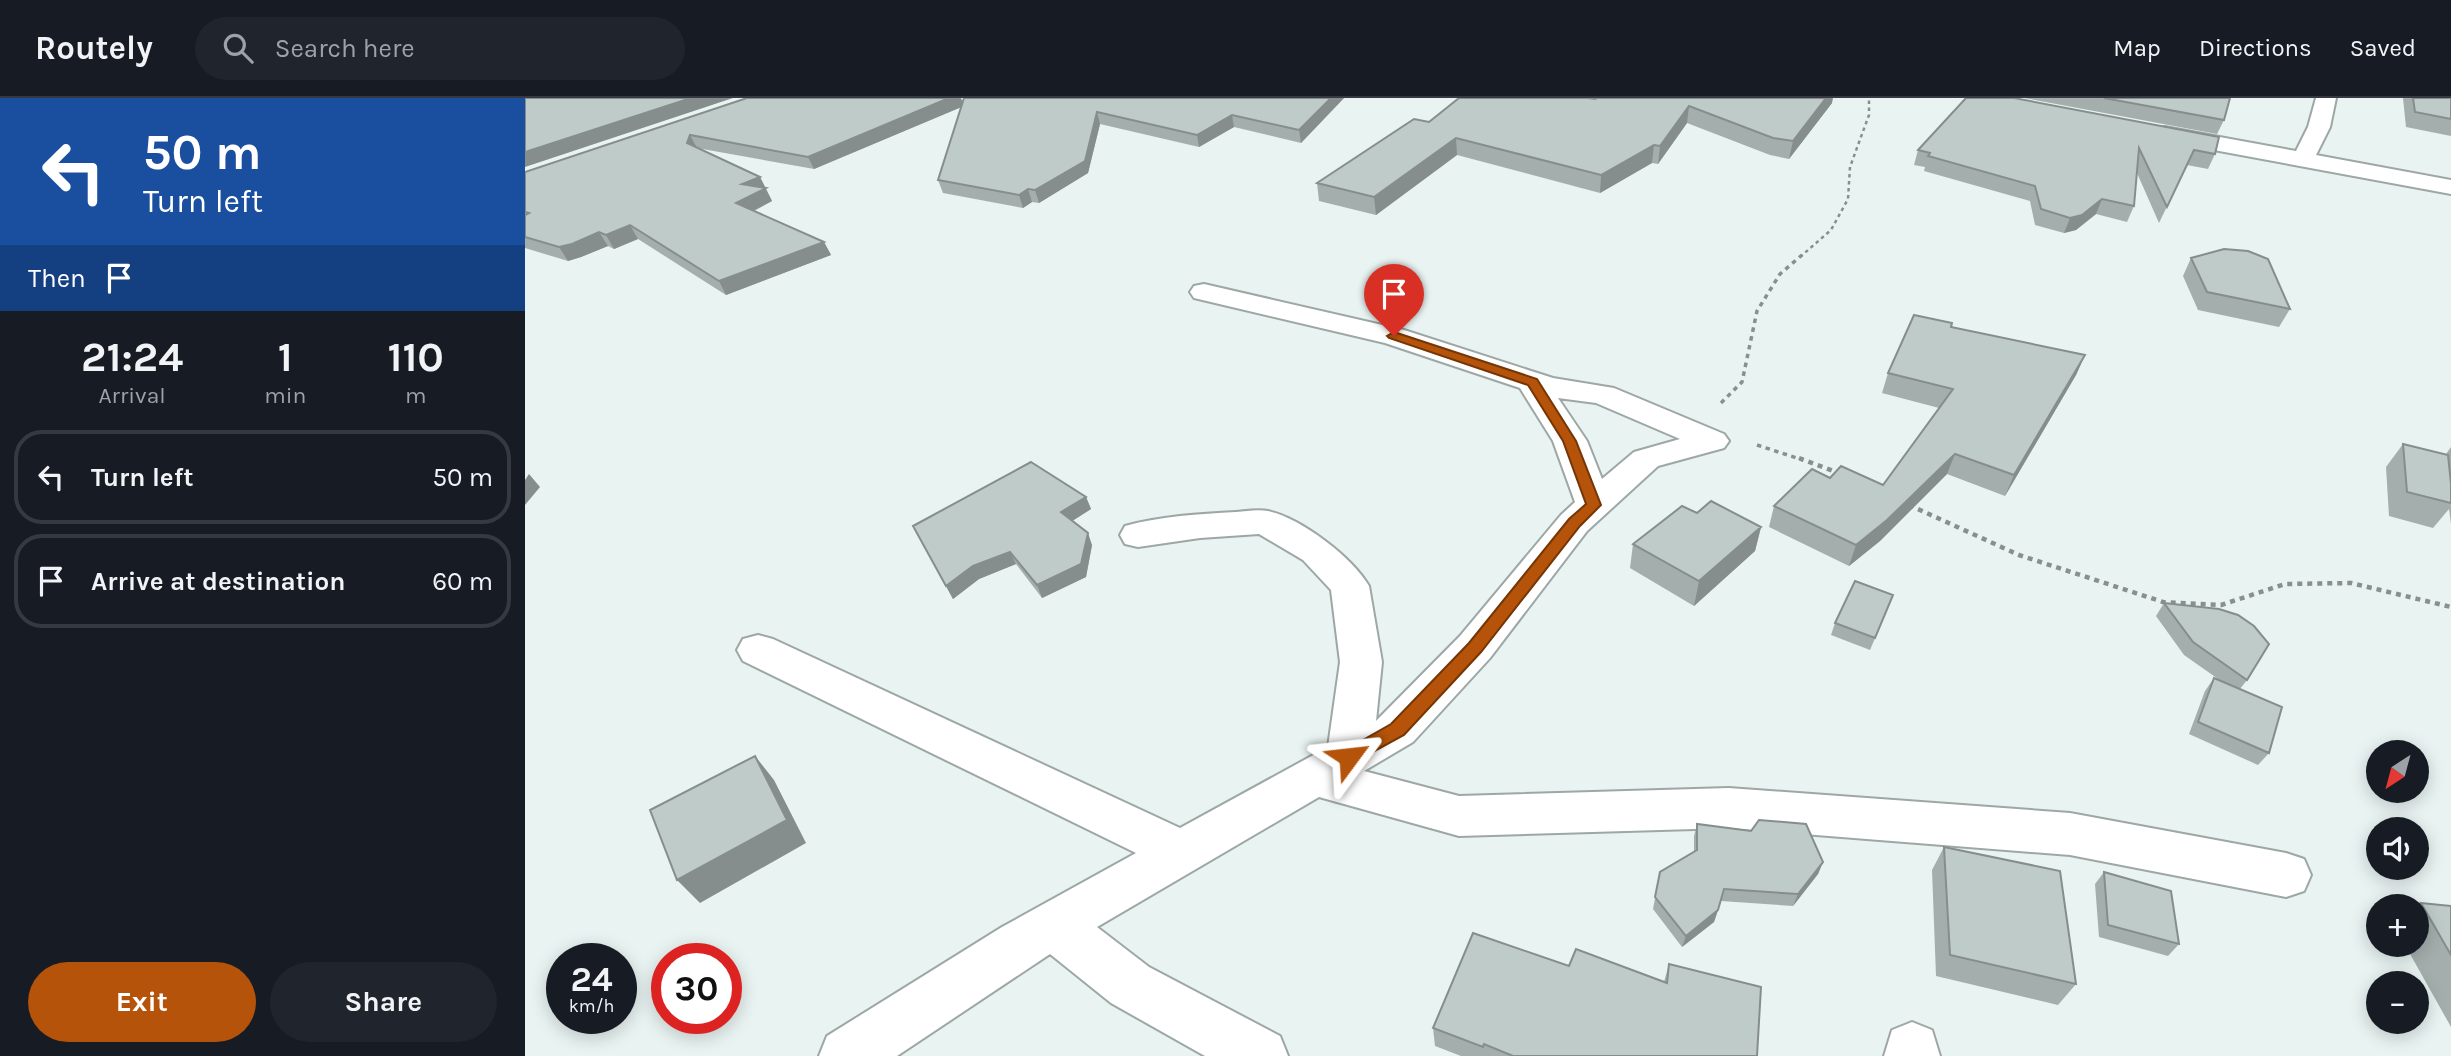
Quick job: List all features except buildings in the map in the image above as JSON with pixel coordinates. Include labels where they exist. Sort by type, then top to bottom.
[{"type":"street","points":[[2306,153],[2319,127],[2326,98]]},
{"type":"street","points":[[2145,131],[2451,176]]},
{"type":"street","points":[[2306,153],[2451,187]]},
{"type":"street","points":[[1204,292],[1394,336],[1548,387],[1603,395],[1703,437]]},
{"type":"street","points":[[1532,382],[1570,441],[1594,505]]},
{"type":"street","points":[[847,1056],[1053,925],[1397,730],[1475,647],[1574,523],[1646,458],[1703,437]]},
{"type":"street","points":[[1138,535],[1200,526],[1265,522],[1316,551],[1350,586],[1361,662],[1331,767]]},
{"type":"street","points":[[758,650],[1182,852]]},
{"type":"street","points":[[1331,767],[1459,816],[1730,808],[2070,834],[2286,875]]},
{"type":"street","points":[[1053,925],[1130,985],[1260,1056]]},
{"type":"path","points":[[1847,477],[1778,450],[1703,437],[1742,382],[1757,311],[1780,274],[1831,230],[1848,199],[1850,167],[1868,114],[1869,98]]},
{"type":"path","points":[[1896,499],[2019,555],[2163,602],[2221,605],[2285,584],[2351,583],[2451,607]]},
{"type":"route","points":[[1349,757],[1397,730],[1475,647],[1574,523],[1594,505],[1570,441],[1532,382],[1394,336]]}]
